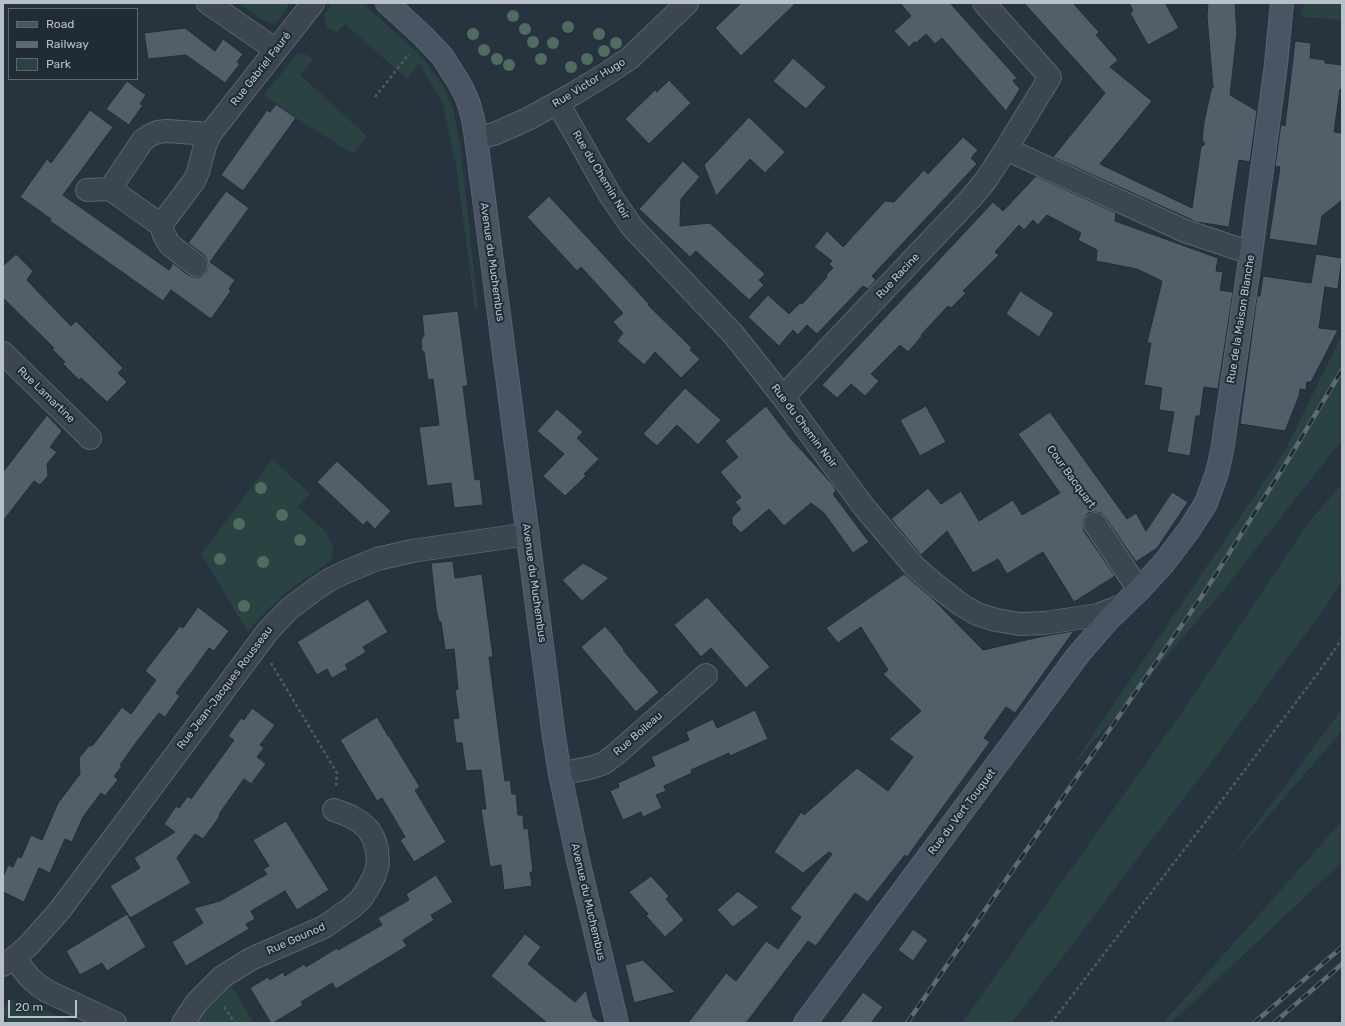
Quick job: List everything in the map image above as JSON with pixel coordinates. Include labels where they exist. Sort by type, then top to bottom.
[{"type":"street","points":[[208,3],[276,50]]},
{"type":"street","name":"Rue Gabriel Fauré","points":[[161,225],[194,181],[210,134],[313,3]]},
{"type":"street","points":[[387,3],[423,36],[442,56],[458,81],[469,104],[476,138]]},
{"type":"street","name":"Rue Victor Hugo","points":[[476,138],[494,134],[510,127],[558,103],[606,74],[630,58],[687,3]]},
{"type":"street","name":"Rue Racine","points":[[783,397],[972,197],[986,180],[1050,77],[984,3]]},
{"type":"street","name":"Rue de la Maison Blanche","points":[[1131,598],[1164,563],[1189,530],[1206,503],[1212,488],[1222,451],[1251,253],[1276,64],[1282,3]]},
{"type":"street","name":"Rue du Chemin Noir","points":[[558,103],[610,195],[632,227],[734,335],[783,397],[864,507],[893,543],[914,566],[937,586],[960,604],[978,614],[996,620],[1020,624],[1072,620],[1098,615],[1131,598]]},
{"type":"street","points":[[110,189],[144,140],[149,136],[157,132],[167,131],[210,134]]},
{"type":"street","name":"Avenue du Muchembus","points":[[476,138],[560,774],[578,860],[617,1023]]},
{"type":"street","points":[[1006,149],[1185,231],[1251,253]]},
{"type":"street","points":[[87,190],[110,189],[161,225],[164,235],[170,245],[196,265]]},
{"type":"street","name":"Rue Lamartine","points":[[3,353],[90,438]]},
{"type":"street","points":[[1095,524],[1131,598]]},
{"type":"street","name":"Rue Jean-Jacques Rousseau","points":[[8,961],[29,945],[60,910],[259,642],[276,621],[302,599],[331,580],[364,564],[392,555],[528,534]]},
{"type":"street","name":"Rue du Vert Touquet","points":[[805,1023],[1078,656],[1109,619],[1131,598]]},
{"type":"street","name":"Rue Boileau","points":[[560,774],[593,767],[604,763],[706,675]]},
{"type":"street","name":"Rue Gounod","points":[[183,1023],[197,1002],[222,977],[251,958],[324,927],[361,899],[374,877],[378,864],[377,850],[374,839],[368,829],[360,822],[350,816],[334,810]]},
{"type":"street","points":[[8,961],[47,991],[115,1023]]},
{"type":"path","points":[[375,97],[423,36]]},
{"type":"path","name":"Cour Bacquart","points":[[1034,439],[1095,524]]},
{"type":"path","points":[[1051,1023],[1224,797],[1342,639]]},
{"type":"path","points":[[259,642],[337,773],[334,810]]},
{"type":"green space","points":[[238,3],[290,3],[277,22],[271,24]]},
{"type":"green space","points":[[333,3],[363,3],[422,57],[443,85],[453,108],[461,150],[478,308],[475,309],[456,165],[442,101],[419,63],[407,79],[345,24],[336,33],[327,27],[325,13]]},
{"type":"green space","points":[[1304,3],[1342,3],[1342,20],[1301,17]]},
{"type":"green space","points":[[301,53],[309,56],[313,60],[300,75],[367,136],[353,154],[296,118],[264,95],[296,55]]},
{"type":"green space","points":[[1342,334],[1342,441],[1222,592],[1070,769],[1286,449]]},
{"type":"green space","points":[[272,459],[310,494],[298,507],[326,532],[333,548],[333,554],[331,561],[289,590],[266,611],[248,632],[201,554]]},
{"type":"green space","points":[[1342,484],[1342,580],[1325,607],[1216,756],[1012,1023],[962,1023],[1178,718],[1308,523]]},
{"type":"green space","points":[[1342,709],[1342,731],[1229,861]]},
{"type":"green space","points":[[1342,821],[1342,862],[1171,1023],[1163,1023]]},
{"type":"green space","points":[[229,982],[254,1023],[192,1023]]},
{"type":"green space","points":[[9,1000],[27,1003],[74,1023],[8,1023],[4,1016],[4,1008]]},
{"type":"building","points":[[741,3],[796,3],[741,56],[715,28]]},
{"type":"building","points":[[900,3],[950,3],[1017,78],[1013,81],[1020,89],[1006,111],[942,38],[935,44],[926,34],[909,47],[894,31],[911,16]]},
{"type":"building","points":[[1024,3],[1073,3],[1099,32],[1096,35],[1118,60],[1110,67],[1152,101],[1100,164],[1192,208],[1201,147],[1205,144],[1202,140],[1204,122],[1212,86],[1213,88],[1207,16],[1208,3],[1235,3],[1237,33],[1230,95],[1257,111],[1250,162],[1239,160],[1229,227],[1196,222],[1053,157],[1105,93]]},
{"type":"building","points":[[1129,3],[1165,3],[1179,28],[1148,45],[1130,13],[1133,11]]},
{"type":"building","points":[[185,28],[215,51],[223,39],[243,54],[237,62],[240,64],[225,83],[186,55],[148,59],[144,33]]},
{"type":"building","points":[[1295,41],[1311,43],[1310,58],[1325,60],[1325,63],[1342,65],[1342,90],[1340,89],[1334,132],[1342,133],[1342,200],[1322,216],[1317,246],[1269,239],[1280,167],[1275,166],[1281,124],[1285,126]]},
{"type":"building","points":[[793,58],[826,87],[806,109],[773,81]]},
{"type":"building","points":[[669,80],[691,103],[649,144],[625,119],[655,90],[657,92]]},
{"type":"building","points":[[127,81],[146,95],[140,104],[143,105],[129,125],[106,109]]},
{"type":"building","points":[[276,104],[296,118],[243,191],[221,175],[267,110],[270,112]]},
{"type":"building","points":[[90,110],[113,127],[63,195],[169,270],[173,263],[188,275],[194,277],[200,277],[206,272],[208,266],[204,255],[188,243],[226,191],[249,208],[210,262],[235,280],[229,289],[231,291],[211,319],[171,290],[163,301],[50,221],[51,219],[20,197],[47,159],[51,163]]},
{"type":"building","points":[[749,117],[785,152],[765,173],[750,159],[716,196],[704,165]]},
{"type":"building","points":[[963,137],[978,150],[971,158],[977,164],[872,276],[876,280],[868,289],[863,286],[817,334],[807,325],[798,335],[793,330],[779,346],[748,317],[768,295],[789,314],[800,303],[802,304],[827,277],[826,275],[833,268],[829,264],[832,261],[814,247],[827,231],[843,247],[885,201],[894,202],[924,170],[928,174]]},
{"type":"building","points":[[683,161],[700,177],[681,199],[680,226],[710,223],[765,274],[759,280],[764,285],[749,300],[696,251],[690,257],[639,209]]},
{"type":"building","points":[[1036,176],[1116,213],[1115,221],[1218,258],[1216,271],[1223,272],[1220,290],[1233,292],[1218,389],[1204,387],[1200,416],[1196,416],[1190,456],[1167,452],[1174,412],[1159,410],[1162,388],[1144,385],[1151,343],[1147,343],[1162,281],[1137,269],[1096,261],[1097,250],[1078,240],[1081,233],[1047,215],[1038,225],[1033,220],[1024,230],[1019,225],[995,252],[999,255],[963,291],[966,293],[951,308],[948,306],[921,335],[922,336],[908,352],[900,345],[871,374],[879,381],[865,396],[851,384],[837,398],[822,385],[993,202],[1003,211]]},
{"type":"building","points":[[549,196],[649,304],[648,305],[692,348],[690,350],[700,359],[681,378],[655,352],[644,365],[617,341],[623,333],[613,322],[623,313],[581,267],[577,271],[527,217]]},
{"type":"building","points":[[16,254],[33,271],[27,280],[42,296],[71,326],[76,321],[123,368],[118,373],[127,382],[107,402],[81,378],[79,380],[63,364],[65,362],[52,349],[54,348],[3,298],[3,266]]},
{"type":"building","points":[[1316,254],[1342,258],[1338,289],[1325,287],[1319,328],[1338,330],[1311,382],[1307,382],[1306,390],[1300,389],[1299,396],[1285,431],[1240,424],[1257,296],[1260,296],[1263,276],[1311,283]]},
{"type":"building","points":[[1020,291],[1054,313],[1039,337],[1006,314]]},
{"type":"building","points":[[458,311],[468,386],[463,386],[475,480],[480,479],[483,505],[454,508],[451,483],[427,486],[419,427],[439,425],[433,379],[428,380],[424,352],[422,351],[421,340],[424,335],[422,315]]},
{"type":"building","points":[[685,388],[721,420],[698,445],[677,425],[657,446],[643,434]]},
{"type":"building","points":[[766,406],[792,440],[833,485],[836,491],[833,494],[869,542],[853,553],[824,513],[811,503],[784,526],[769,509],[741,533],[732,524],[732,517],[741,509],[735,502],[741,497],[720,472],[738,457],[725,441]]},
{"type":"building","points":[[926,406],[946,442],[920,456],[900,420]]},
{"type":"building","points":[[557,409],[583,432],[577,438],[599,459],[584,474],[586,476],[565,496],[543,476],[564,454],[537,431]]},
{"type":"building","points":[[1050,412],[1127,519],[1136,513],[1146,531],[1172,492],[1188,502],[1157,548],[1136,562],[1105,517],[1101,513],[1088,513],[1084,519],[1084,531],[1115,576],[1074,602],[1043,552],[1007,574],[998,559],[973,573],[947,531],[921,555],[891,519],[928,488],[941,504],[961,491],[979,521],[1013,500],[1022,515],[1060,493],[1018,434]]},
{"type":"building","points":[[47,415],[62,431],[50,447],[57,452],[47,464],[48,476],[40,485],[34,481],[3,521],[3,472]]},
{"type":"building","points":[[337,461],[391,511],[375,529],[367,521],[363,525],[317,482]]},
{"type":"building","points":[[453,561],[455,578],[482,574],[493,657],[489,657],[505,781],[510,780],[512,794],[516,794],[518,815],[523,815],[524,829],[528,828],[533,872],[530,872],[532,886],[504,890],[501,865],[490,867],[481,809],[486,809],[481,770],[466,771],[462,743],[456,743],[453,719],[459,718],[455,690],[458,689],[454,649],[445,650],[441,622],[439,622],[436,608],[431,563]]},
{"type":"building","points":[[583,563],[609,578],[582,601],[562,580]]},
{"type":"building","points":[[904,574],[932,598],[983,650],[1044,636],[1074,631],[1015,713],[1006,707],[984,738],[990,742],[907,857],[905,855],[868,902],[855,893],[816,946],[808,941],[746,1023],[688,1023],[726,973],[736,981],[766,941],[778,949],[801,917],[790,909],[832,854],[829,852],[803,873],[774,852],[801,812],[804,815],[857,768],[888,791],[913,757],[889,739],[921,711],[883,674],[888,670],[861,627],[838,643],[826,628]]},
{"type":"building","points":[[707,597],[770,667],[746,688],[711,648],[701,657],[674,625]]},
{"type":"building","points":[[368,599],[388,632],[363,647],[366,652],[345,665],[348,669],[332,678],[327,669],[317,675],[297,642]]},
{"type":"building","points":[[198,607],[229,631],[214,651],[209,648],[176,693],[180,696],[165,717],[159,713],[138,740],[114,776],[118,780],[105,796],[101,793],[83,817],[72,842],[65,839],[50,873],[39,868],[24,902],[3,892],[3,877],[8,865],[13,867],[18,856],[21,858],[31,835],[42,840],[58,803],[80,774],[79,758],[89,746],[93,745],[122,707],[131,714],[156,680],[145,671],[180,626],[183,628]]},
{"type":"building","points":[[605,626],[624,649],[623,650],[659,692],[636,712],[581,647]]},
{"type":"building","points":[[252,708],[275,725],[260,745],[264,748],[257,757],[266,764],[251,784],[244,779],[203,839],[195,834],[177,858],[191,883],[130,918],[110,886],[140,868],[134,858],[175,832],[164,824],[176,806],[179,808],[188,796],[191,799],[234,740],[228,736],[241,718],[244,720]]},
{"type":"building","points":[[755,710],[768,739],[730,756],[729,753],[691,770],[692,773],[664,786],[666,791],[656,795],[662,808],[643,817],[641,812],[623,820],[610,791],[619,787],[618,783],[655,766],[651,757],[689,740],[686,732],[713,719],[717,728]]},
{"type":"building","points":[[377,717],[420,787],[415,790],[446,842],[414,862],[400,840],[405,837],[382,798],[377,801],[340,740]]},
{"type":"building","points":[[286,821],[329,890],[297,910],[285,891],[251,911],[255,919],[246,924],[249,929],[186,966],[172,942],[203,923],[194,908],[220,901],[267,874],[263,869],[269,866],[253,840]]},
{"type":"building","points":[[436,875],[453,902],[431,915],[434,920],[403,940],[407,946],[336,989],[332,983],[301,1002],[303,1005],[271,1023],[250,988],[268,977],[270,980],[283,972],[285,976],[304,964],[306,967],[337,948],[338,950],[382,925],[378,918],[409,900],[406,894]]},
{"type":"building","points":[[651,876],[669,896],[666,899],[684,920],[665,937],[646,916],[648,914],[629,892]]},
{"type":"building","points":[[738,891],[759,907],[733,927],[717,910]]},
{"type":"building","points":[[127,914],[146,947],[107,971],[102,963],[80,975],[66,951]]},
{"type":"building","points":[[913,929],[928,940],[913,961],[898,950]]},
{"type":"building","points":[[525,934],[541,947],[528,964],[575,1002],[586,990],[593,1017],[600,1023],[547,1023],[491,976]]},
{"type":"building","points":[[643,960],[675,992],[634,1003],[625,965]]},
{"type":"building","points":[[863,992],[883,1007],[871,1023],[840,1023]]},
{"type":"railway","points":[[907,1023],[1204,593],[1288,460],[1342,370]]},
{"type":"railway","points":[[1254,1023],[1342,947]]},
{"type":"railway","points":[[1274,1023],[1342,964]]}]
